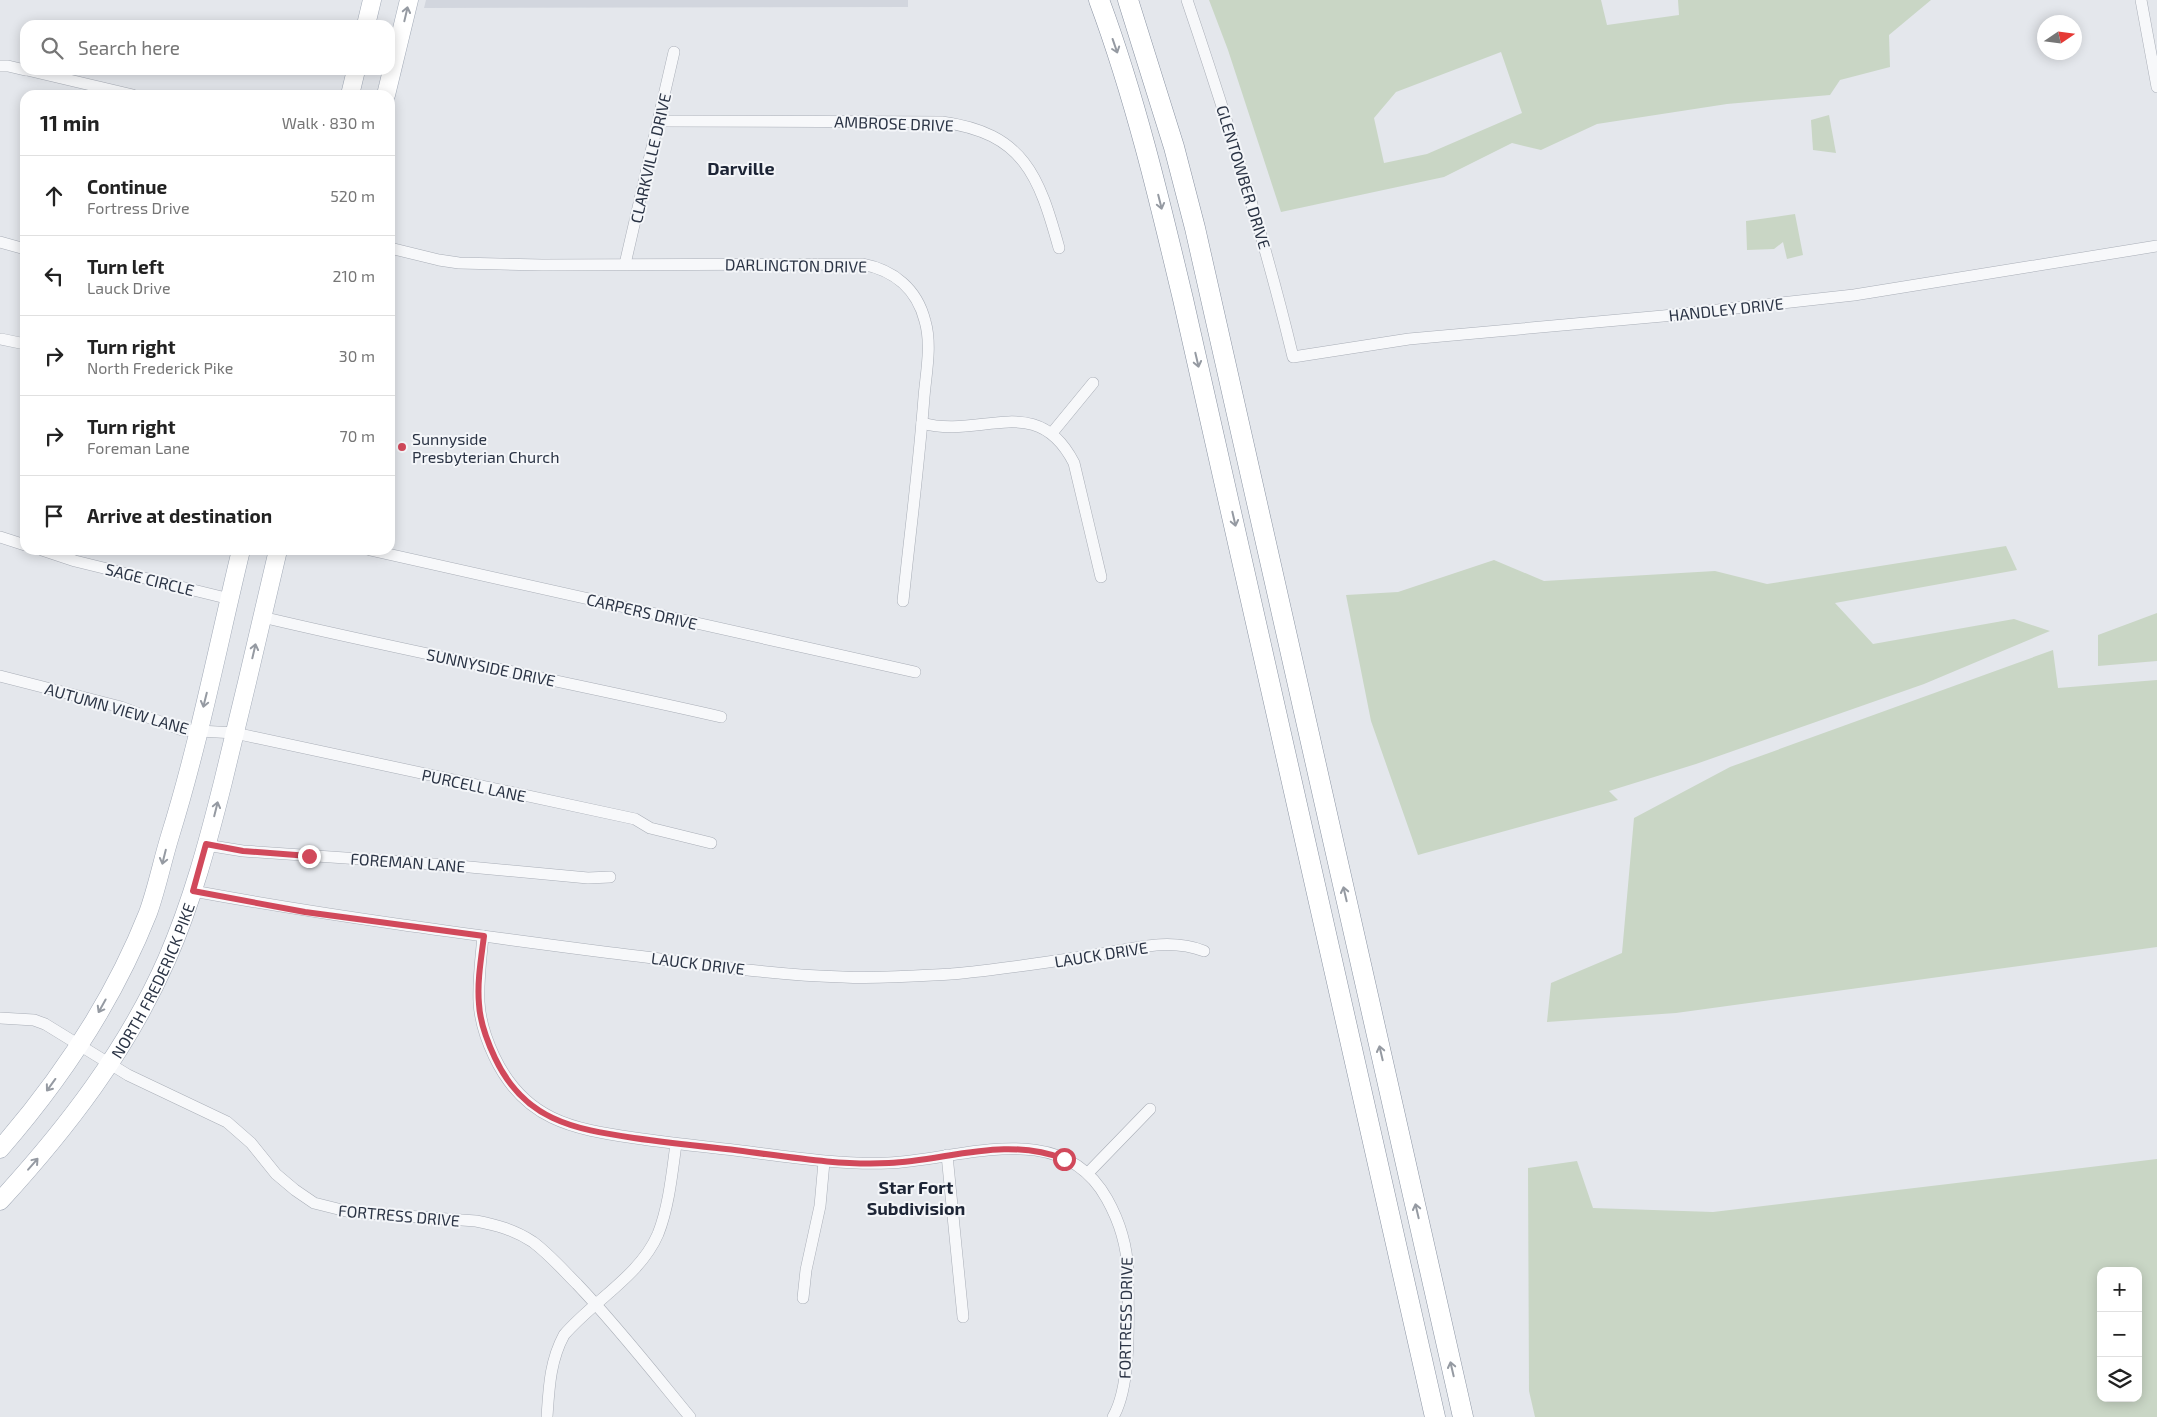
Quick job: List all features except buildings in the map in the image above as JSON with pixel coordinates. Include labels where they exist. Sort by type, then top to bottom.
[{"type":"highway","points":[[1100,0],[1121,64],[1160,201],[1232,510],[1435,1417]]},
{"type":"highway","points":[[1128,0],[1169,131],[1195,228],[1463,1417]]},
{"type":"main road","points":[[367,20],[372,0]]},
{"type":"main road","points":[[395,58],[409,0]]},
{"type":"main road","points":[[351,90],[355,75]]},
{"type":"main road","points":[[387,90],[391,75]]},
{"type":"main road","name":"NORTH FREDERICK PIKE","points":[[0,1149],[40,1101],[78,1045],[116,981],[148,912],[198,731],[240,555]]},
{"type":"main road","name":"NORTH FREDERICK PIKE","points":[[0,1201],[49,1146],[111,1063],[131,1030],[163,967],[193,891],[206,844],[235,733],[277,555]]},
{"type":"street","name":"GLENTOWBER DRIVE","points":[[1187,0],[1253,206],[1293,357]]},
{"type":"street","points":[[2142,2],[2157,87]]},
{"type":"street","name":"CLARKVILLE DRIVE","points":[[625,264],[674,52]]},
{"type":"street","points":[[0,66],[20,69]]},
{"type":"street","points":[[47,75],[112,90]]},
{"type":"street","name":"AMBROSE DRIVE","points":[[658,121],[942,122],[972,128],[1009,146],[1028,166],[1042,192],[1059,248]]},
{"type":"street","points":[[0,242],[20,248]]},
{"type":"street","name":"HANDLEY DRIVE","points":[[1293,357],[1409,339],[1663,316],[1838,297],[2157,246]]},
{"type":"street","name":"DARLINGTON DRIVE","points":[[395,249],[459,263],[862,264],[890,272],[915,297],[926,322],[928,346],[922,423],[903,601]]},
{"type":"street","points":[[1,339],[20,343]]},
{"type":"street","points":[[1052,434],[1094,382]]},
{"type":"street","points":[[922,423],[944,428],[1022,422],[1041,427],[1052,434],[1066,448],[1074,463],[1101,577]]},
{"type":"street","points":[[0,537],[20,543]]},
{"type":"street","name":"SAGE CIRCLE","points":[[58,555],[230,599]]},
{"type":"street","name":"CARPERS DRIVE","points":[[392,555],[915,672]]},
{"type":"street","name":"SUNNYSIDE DRIVE","points":[[262,618],[721,717]]},
{"type":"street","name":"AUTUMN VIEW LANE","points":[[0,676],[121,707],[182,730],[235,733]]},
{"type":"street","name":"PURCELL LANE","points":[[235,733],[634,819],[650,828],[711,843]]},
{"type":"street","name":"FOREMAN LANE","points":[[206,844],[243,851],[448,865],[588,878],[610,877]]},
{"type":"street","name":"LAUCK DRIVE","points":[[193,891],[305,912],[484,936],[726,967],[848,978],[962,972],[1055,961],[1163,944],[1185,945],[1204,951]]},
{"type":"street","name":"FORTRESS DRIVE","points":[[484,936],[478,984],[482,1026],[497,1063],[519,1094],[543,1113],[576,1128],[676,1144],[824,1162],[889,1163],[1000,1148],[1036,1150],[1064,1159],[1088,1173],[1102,1189],[1112,1208],[1120,1225],[1126,1246],[1128,1266],[1126,1370],[1124,1392],[1113,1417]]},
{"type":"street","name":"FORTRESS DRIVE","points":[[0,1018],[34,1020],[111,1063],[128,1075],[227,1122],[251,1143],[276,1174],[314,1203],[350,1212],[476,1221],[496,1225],[517,1233],[534,1243],[551,1257],[596,1304],[690,1417]]},
{"type":"street","points":[[1088,1173],[1150,1109]]},
{"type":"street","points":[[547,1417],[550,1374],[557,1349],[569,1329],[638,1264],[658,1234],[670,1184],[676,1144]]},
{"type":"street","points":[[948,1155],[963,1316]]},
{"type":"street","points":[[803,1298],[806,1270],[820,1206],[824,1162]]},
{"type":"shaded area","points":[[426,0],[908,0],[908,7],[424,8]]},
{"type":"green space","points":[[1209,0],[1601,0],[1607,25],[1679,15],[1678,0],[1931,0],[1889,35],[1890,67],[1840,80],[1830,95],[1727,104],[1597,124],[1541,150],[1512,143],[1444,177],[1281,212],[1228,50]],"holes":[[[1501,52],[1522,113],[1427,154],[1384,163],[1374,118],[1396,92]]]},
{"type":"green space","points":[[1829,115],[1836,153],[1813,150],[1811,120]]},
{"type":"green space","points":[[1795,214],[1803,255],[1787,259],[1783,242],[1774,249],[1747,250],[1746,221]]},
{"type":"green space","points":[[2006,546],[2017,570],[1835,603],[1873,644],[2014,619],[2050,631],[1924,684],[1696,764],[1609,791],[1618,800],[1418,855],[1371,721],[1346,595],[1398,592],[1494,560],[1544,581],[1715,571],[1767,584]]},
{"type":"green space","points":[[2157,613],[2157,661],[2098,666],[2098,635]]},
{"type":"green space","points":[[2053,650],[2058,688],[2157,680],[2157,947],[1676,1013],[1547,1022],[1551,983],[1622,953],[1634,818],[1730,767]]},
{"type":"green space","points":[[2157,1159],[2157,1417],[1535,1417],[1529,1391],[1528,1168],[1577,1161],[1593,1208],[1713,1212]]},
{"type":"place","name":"Sunnyside Presbyterian Church","points":[[402,447]]},
{"type":"district","name":"Darville","points":[[741,168]]},
{"type":"district","name":"Star Fort Subdivision","points":[[916,1197]]},
{"type":"route","points":[[309,856],[243,851],[206,844],[193,891],[305,912],[484,936],[478,984],[479,1005],[482,1026],[497,1063],[508,1081],[532,1105],[543,1113],[576,1128],[676,1144],[824,1162],[889,1163],[916,1161],[1000,1148],[1036,1150],[1064,1159]]}]
